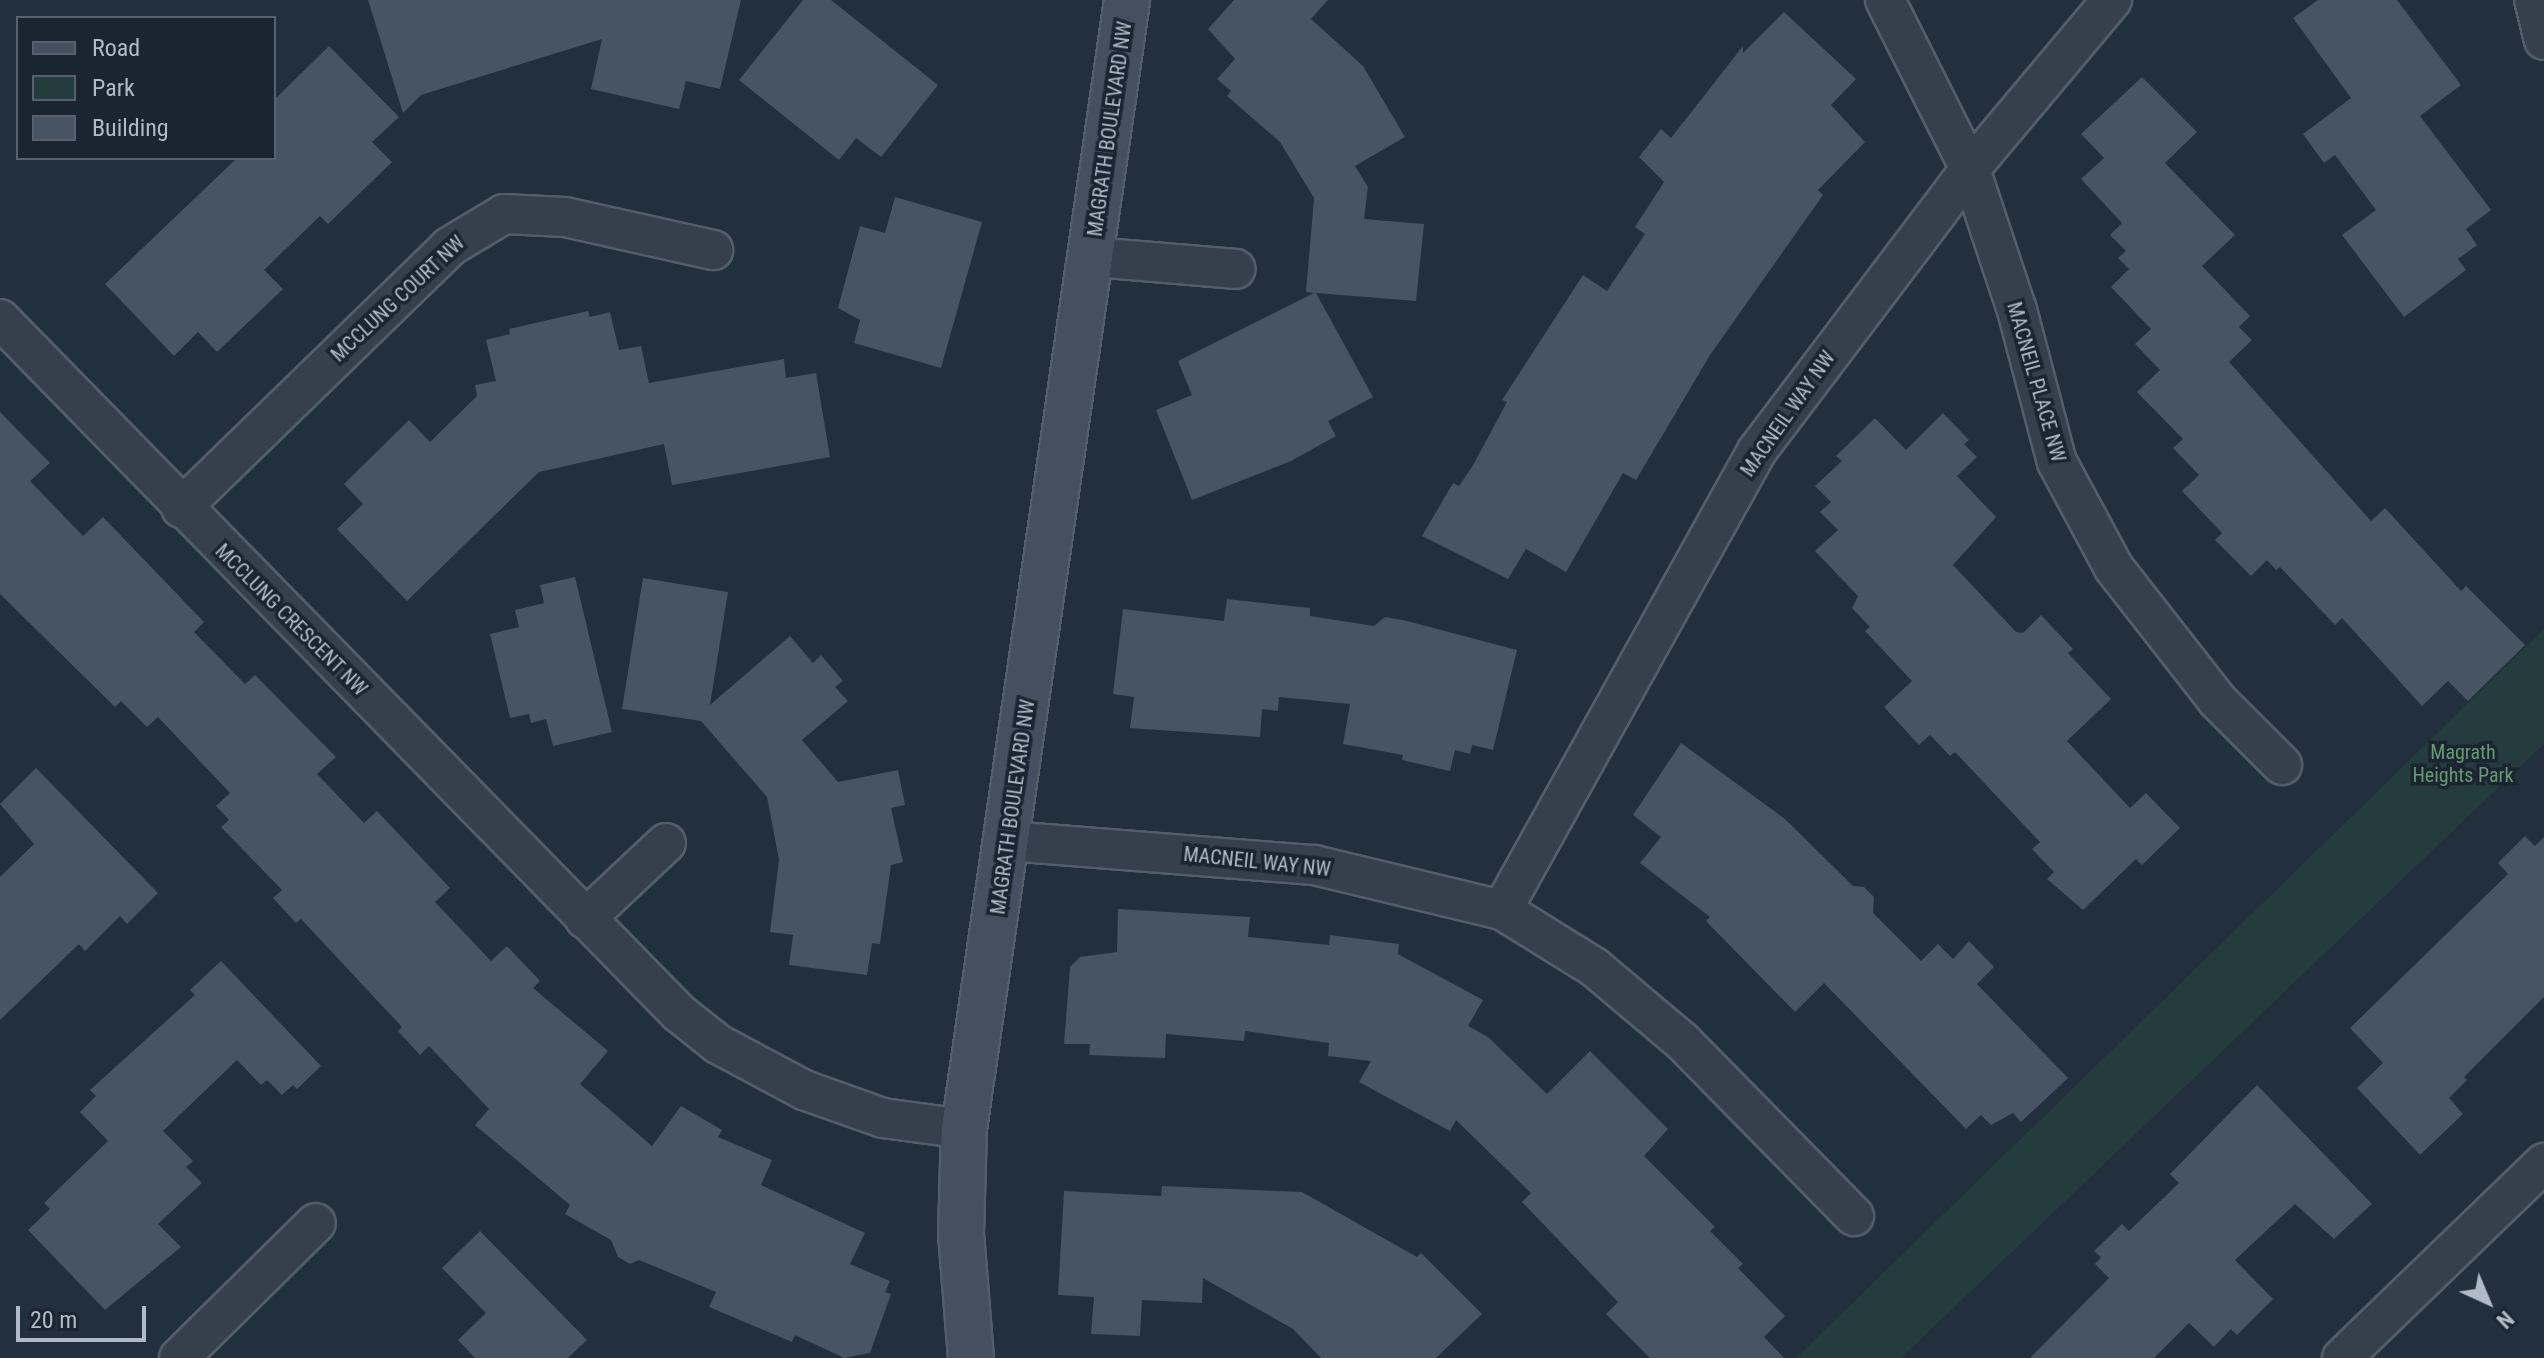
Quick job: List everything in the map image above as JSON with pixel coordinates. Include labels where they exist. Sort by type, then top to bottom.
[{"type":"street","name":"MAGRATH BOULEVARD NW","points":[[971,1358],[961,1234],[964,1129],[1093,257],[1127,0]]},
{"type":"street","name":"MACNEIL PLACE NW","points":[[1885,0],[1970,169],[2017,310],[2057,462],[2114,568],[2217,700],[2282,765]]},
{"type":"street","name":"MACNEIL WAY NW","points":[[1502,910],[1757,451],[1970,169],[2112,0]]},
{"type":"street","points":[[2534,0],[2544,40]]},
{"type":"street","name":"MCCLUNG COURT NW","points":[[181,508],[449,247],[504,214],[565,217],[713,250]]},
{"type":"street","name":"MAGRATH BOULEVARD NW","points":[[1093,257],[1235,269]]},
{"type":"street","name":"MCCLUNG CRESCENT NW","points":[[0,319],[181,508],[679,1013],[762,1069],[852,1109],[964,1129]]},
{"type":"street","name":"MACNEIL WAY NW","points":[[1008,841],[1314,865],[1502,910],[1594,967],[1683,1042],[1854,1216]]},
{"type":"street","points":[[585,919],[666,843]]},
{"type":"street","points":[[2342,1358],[2544,1163]]},
{"type":"street","points":[[179,1358],[316,1223]]},
{"type":"green space","name":"Magrath Heights Park","points":[[2544,629],[2544,744],[1901,1358],[1796,1358]]},
{"type":"building","points":[[368,0],[741,0],[720,89],[686,81],[679,109],[591,89],[602,39],[421,95],[403,113]]},
{"type":"building","points":[[803,0],[831,0],[938,85],[881,157],[856,138],[839,160],[739,80]]},
{"type":"building","points":[[1234,0],[1328,0],[1311,19],[1363,66],[1405,137],[1355,166],[1368,187],[1364,219],[1424,224],[1416,301],[1316,293],[1373,397],[1328,421],[1336,436],[1291,461],[1192,500],[1156,410],[1192,395],[1178,361],[1314,293],[1306,292],[1314,198],[1280,142],[1227,96],[1231,91],[1217,79],[1235,59],[1208,29]]},
{"type":"building","points":[[2318,0],[2397,0],[2461,85],[2420,116],[2491,210],[2466,229],[2477,245],[2458,259],[2466,270],[2404,317],[2342,235],[2376,210],[2335,155],[2324,163],[2303,134],[2351,98],[2293,18]]},
{"type":"building","points":[[1784,12],[1856,79],[1831,105],[1865,142],[1818,190],[1823,195],[1710,355],[1636,480],[1623,473],[1566,572],[1526,549],[1508,579],[1422,536],[1453,483],[1459,486],[1472,467],[1507,402],[1502,400],[1583,275],[1607,291],[1645,234],[1635,227],[1664,182],[1639,157],[1661,129],[1671,138],[1743,46],[1743,53]]},
{"type":"building","points":[[329,46],[399,117],[372,142],[392,162],[328,224],[320,216],[264,270],[283,289],[217,352],[198,332],[174,356],[105,284],[235,160],[276,160],[276,98]]},
{"type":"building","points":[[2142,77],[2197,132],[2165,163],[2235,235],[2202,266],[2250,316],[2239,327],[2252,340],[2229,362],[2371,521],[2385,508],[2461,591],[2466,586],[2525,645],[2468,701],[2448,681],[2422,706],[2342,618],[2335,625],[2280,567],[2276,570],[2267,560],[2251,576],[2215,540],[2222,533],[2182,491],[2199,475],[2173,448],[2183,439],[2137,392],[2160,370],[2135,344],[2151,329],[2111,287],[2129,269],[2118,258],[2126,251],[2110,235],[2122,223],[2081,179],[2104,158],[2081,134]]},
{"type":"building","points":[[895,197],[982,222],[941,368],[854,343],[860,320],[838,308],[860,226],[885,233]]},
{"type":"building","points":[[588,311],[590,317],[610,312],[619,350],[641,346],[649,383],[784,359],[786,378],[816,373],[830,457],[672,485],[664,444],[539,472],[407,601],[337,529],[363,504],[344,484],[409,420],[430,442],[477,396],[475,385],[496,381],[486,340],[510,334],[509,329]]},
{"type":"building","points":[[0,412],[50,463],[30,481],[83,536],[103,517],[204,622],[194,632],[245,684],[255,675],[336,757],[317,774],[364,823],[377,811],[450,888],[435,902],[491,961],[507,946],[540,981],[533,988],[608,1051],[580,1084],[652,1146],[681,1106],[722,1130],[718,1137],[772,1160],[761,1185],[865,1233],[850,1264],[890,1281],[885,1292],[891,1294],[870,1353],[844,1358],[795,1335],[792,1342],[709,1307],[716,1292],[639,1260],[630,1264],[618,1257],[611,1240],[565,1214],[570,1205],[475,1125],[489,1109],[429,1046],[420,1055],[398,1031],[402,1027],[301,919],[296,923],[273,898],[282,890],[221,827],[229,820],[216,806],[230,793],[158,717],[147,727],[121,701],[115,707],[0,594]]},
{"type":"building","points":[[1943,413],[1969,440],[1964,444],[1977,457],[1957,476],[1996,517],[1953,565],[2016,632],[2023,633],[2041,615],[2073,649],[2068,653],[2111,699],[2067,741],[2130,808],[2146,793],[2180,828],[2142,865],[2136,859],[2083,910],[2047,879],[2054,872],[2032,849],[2040,842],[1955,752],[1950,756],[1930,735],[1919,745],[1884,707],[1912,681],[1865,631],[1870,627],[1852,608],[1858,596],[1815,551],[1838,530],[1820,512],[1831,502],[1815,486],[1842,461],[1836,456],[1875,418],[1906,450]]},
{"type":"building","points":[[575,577],[612,732],[553,746],[546,719],[531,723],[529,714],[510,718],[490,634],[519,627],[515,610],[544,603],[540,585]]},
{"type":"building","points":[[643,578],[728,592],[710,705],[790,636],[813,663],[821,655],[843,681],[835,687],[848,701],[802,740],[838,782],[898,770],[905,805],[891,808],[903,862],[891,865],[880,944],[872,943],[867,975],[789,965],[793,935],[770,932],[779,860],[767,797],[701,721],[622,709]]},
{"type":"building","points":[[1227,599],[1310,608],[1310,616],[1374,626],[1385,617],[1403,620],[1517,650],[1493,750],[1472,745],[1470,754],[1455,750],[1450,771],[1402,760],[1403,755],[1343,744],[1350,704],[1279,697],[1278,711],[1262,709],[1260,737],[1130,728],[1134,697],[1113,694],[1123,609],[1224,621]]},
{"type":"building","points":[[1681,743],[1785,819],[1853,886],[1864,887],[1874,897],[1873,913],[1921,961],[1938,944],[1953,959],[1969,941],[1994,967],[1977,984],[2068,1078],[2021,1122],[2013,1113],[1991,1125],[1981,1115],[1966,1129],[1824,983],[1795,1012],[1706,921],[1710,917],[1640,863],[1661,837],[1633,815]]},
{"type":"building","points":[[36,768],[158,893],[127,924],[120,916],[85,951],[79,944],[0,1020],[0,877],[34,844],[0,804]]},
{"type":"building","points":[[2525,836],[2535,846],[2544,837],[2544,997],[2464,1077],[2467,1080],[2449,1098],[2463,1114],[2420,1155],[2357,1088],[2383,1063],[2350,1028],[2508,874],[2498,863]]},
{"type":"building","points":[[1118,909],[1250,917],[1248,937],[1329,945],[1330,935],[1399,944],[1398,954],[1483,1000],[1468,1026],[1488,1037],[1547,1094],[1590,1051],[1668,1129],[1644,1156],[1715,1227],[1710,1231],[1743,1264],[1738,1268],[1785,1316],[1764,1337],[1784,1358],[1650,1358],[1606,1314],[1618,1302],[1522,1202],[1531,1193],[1456,1120],[1450,1131],[1359,1082],[1371,1061],[1328,1056],[1329,1043],[1245,1031],[1244,1041],[1166,1034],[1165,1058],[1089,1055],[1090,1044],[1064,1044],[1070,967],[1080,957],[1117,952]]},
{"type":"building","points":[[221,961],[321,1066],[297,1089],[293,1085],[282,1095],[267,1080],[261,1085],[237,1060],[163,1131],[193,1161],[186,1167],[202,1183],[158,1224],[181,1247],[105,1310],[28,1230],[50,1209],[44,1203],[108,1141],[80,1112],[96,1096],[90,1090],[195,995],[190,990]]},
{"type":"building","points":[[2257,1085],[2372,1204],[2334,1239],[2295,1204],[2235,1260],[2273,1299],[2237,1335],[2231,1329],[2214,1347],[2189,1323],[2154,1358],[2030,1358],[2109,1278],[2095,1264],[2101,1257],[2094,1251],[2122,1224],[2129,1231],[2179,1183],[2170,1174]]},
{"type":"building","points":[[1162,1186],[1302,1192],[1417,1257],[1421,1253],[1482,1314],[1436,1358],[1321,1358],[1293,1329],[1203,1278],[1202,1303],[1142,1300],[1140,1336],[1091,1334],[1094,1297],[1058,1295],[1064,1191],[1161,1196]]},
{"type":"building","points":[[480,1231],[587,1340],[568,1358],[475,1358],[458,1340],[486,1313],[442,1268]]}]
